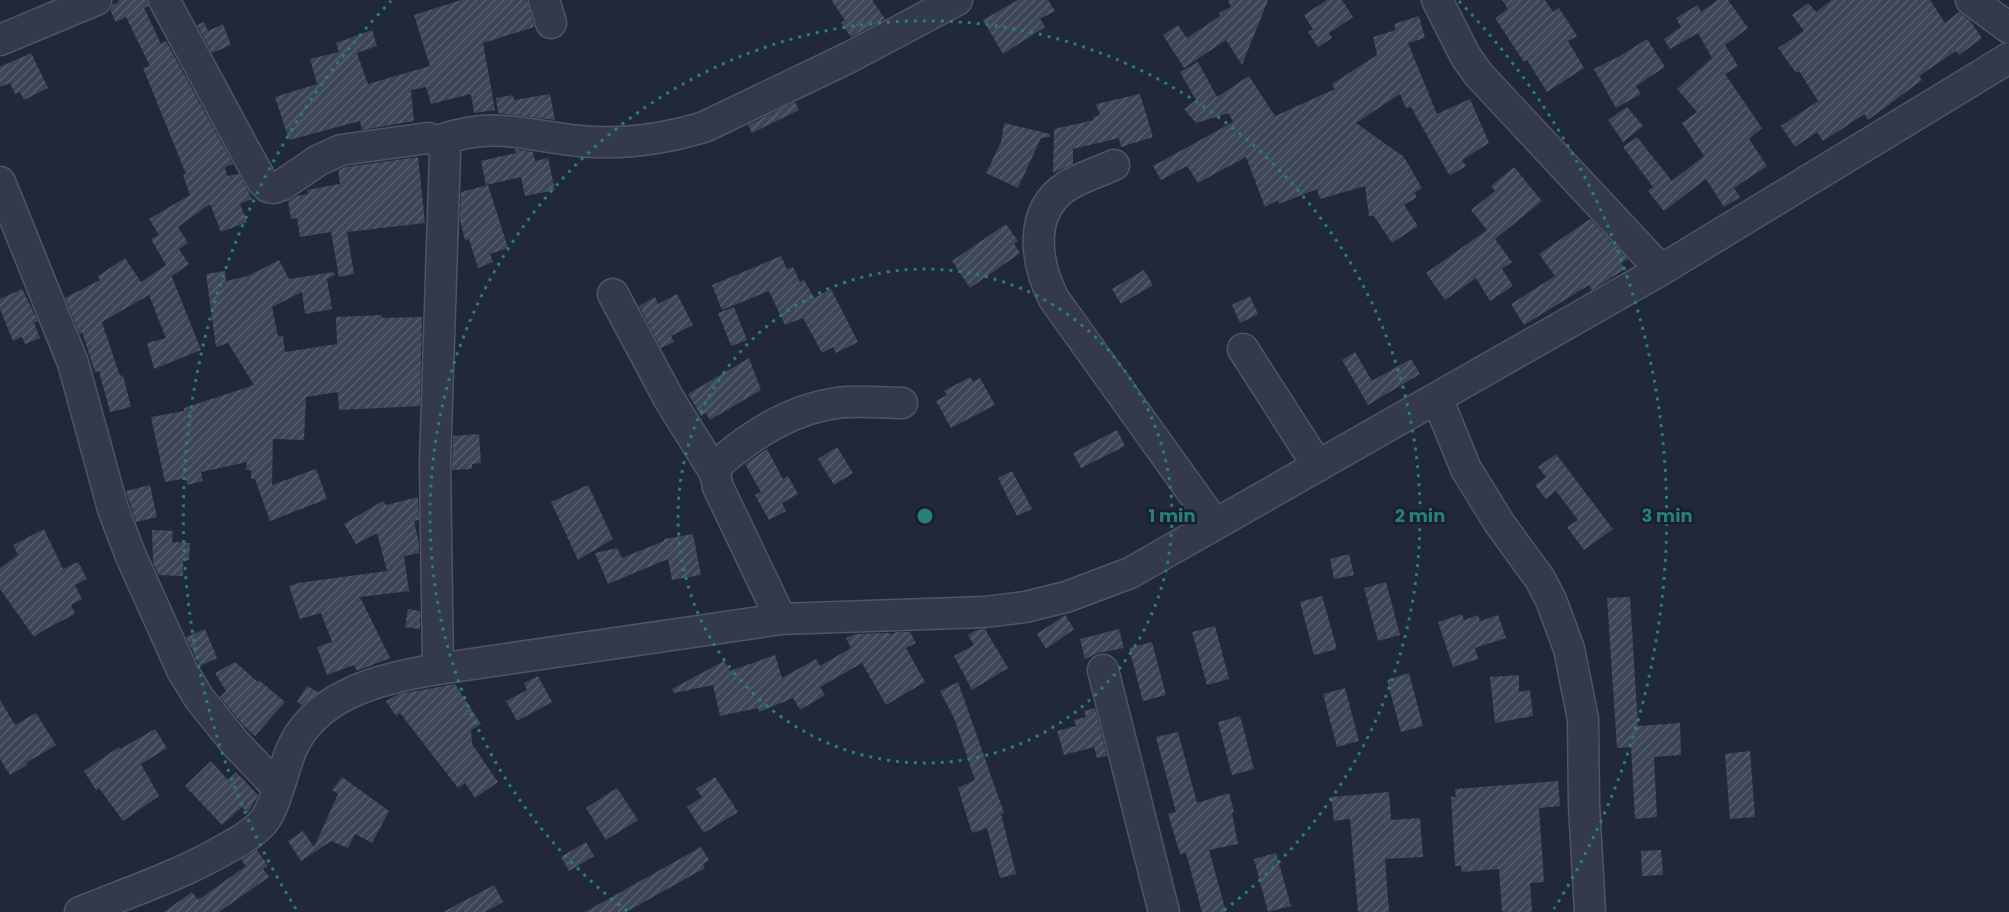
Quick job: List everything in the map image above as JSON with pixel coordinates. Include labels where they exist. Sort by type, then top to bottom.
[{"type":"street","points":[[0,40],[96,0]]},
{"type":"street","points":[[164,0],[262,181],[268,187],[274,188],[282,185],[319,160],[341,150],[428,138],[438,141],[443,146],[445,154],[435,462],[438,669]]},
{"type":"street","points":[[438,141],[466,132],[492,129],[602,142],[662,138],[684,133],[704,127],[850,57],[957,0]]},
{"type":"street","points":[[1437,0],[1466,57],[1479,75],[1661,270]]},
{"type":"street","points":[[1971,0],[2009,28]]},
{"type":"street","points":[[80,912],[193,868],[248,836],[265,821],[292,750],[304,728],[324,709],[347,694],[376,682],[438,669],[782,619],[985,612],[1025,607],[1066,597],[1130,573],[1661,270],[2009,58]]},
{"type":"street","points":[[1114,165],[1066,187],[1046,207],[1039,231],[1039,250],[1044,280],[1054,299],[1215,524]]},
{"type":"street","points":[[0,182],[73,363],[113,509],[123,536],[182,670],[199,698],[236,744],[278,788]]},
{"type":"street","points":[[613,294],[669,399],[715,473],[718,487],[782,619]]},
{"type":"street","points":[[1243,349],[1318,466]]},
{"type":"street","points":[[1437,398],[1466,469],[1500,524],[1540,579],[1551,600],[1569,649],[1583,719],[1584,805],[1590,912]]},
{"type":"street","points":[[715,473],[718,464],[732,452],[762,432],[799,413],[838,403],[902,404]]},
{"type":"street","points":[[1103,670],[1164,912]]},
{"type":"building","points":[[118,0],[147,0],[148,6],[144,8],[161,44],[166,41],[233,164],[225,167],[227,176],[239,174],[252,199],[240,204],[247,222],[221,232],[210,204],[178,227],[188,243],[179,249],[189,264],[172,276],[170,272],[201,350],[154,369],[147,343],[166,338],[149,295],[102,322],[120,376],[123,375],[131,407],[110,412],[99,371],[95,372],[82,332],[80,334],[65,298],[100,280],[98,276],[125,258],[141,282],[166,265],[151,239],[159,235],[149,219],[190,195],[183,175],[186,174],[143,68],[150,66],[126,17],[116,22],[110,10],[112,5],[119,2]]},
{"type":"building","points":[[461,0],[527,0],[534,27],[483,43],[495,110],[474,113],[471,94],[431,104],[426,87],[411,90],[414,121],[362,130],[360,121],[289,140],[275,97],[317,84],[310,59],[339,52],[336,43],[372,30],[377,46],[357,53],[368,84],[430,66],[414,15]]},
{"type":"building","points":[[831,0],[872,0],[885,19],[851,37],[841,23],[845,20]]},
{"type":"building","points":[[1018,0],[1048,0],[1055,11],[1040,19],[1045,27],[1003,54],[983,20]]},
{"type":"building","points":[[1228,0],[1268,0],[1242,65],[1226,40],[1184,68],[1163,35],[1178,25],[1187,38],[1220,16],[1219,13],[1231,7]]},
{"type":"building","points":[[1327,0],[1342,0],[1353,17],[1329,33],[1332,38],[1318,47],[1308,32],[1313,29],[1304,15]]},
{"type":"building","points":[[1502,0],[1545,0],[1553,12],[1559,8],[1577,36],[1568,41],[1584,68],[1547,92],[1527,60],[1524,62],[1495,18],[1508,9]]},
{"type":"building","points":[[1718,0],[1728,0],[1748,28],[1725,45],[1738,66],[1725,74],[1762,128],[1749,139],[1767,166],[1734,188],[1740,197],[1724,207],[1706,179],[1664,211],[1648,191],[1653,187],[1623,147],[1637,137],[1672,181],[1704,156],[1682,123],[1697,112],[1677,89],[1712,58],[1698,33],[1670,49],[1664,39],[1681,27],[1676,18],[1698,5],[1701,12]]},
{"type":"building","points":[[1832,0],[1930,0],[1945,23],[1959,12],[1970,21],[1982,38],[1959,55],[1956,51],[1919,76],[1922,80],[1868,120],[1865,114],[1823,141],[1817,132],[1795,147],[1781,126],[1818,101],[1799,71],[1796,73],[1778,48],[1804,31],[1792,15],[1808,3],[1816,12]]},
{"type":"building","points":[[1419,16],[1425,38],[1408,43],[1437,114],[1470,99],[1489,143],[1462,160],[1466,166],[1451,175],[1411,107],[1406,108],[1400,94],[1356,123],[1404,157],[1422,188],[1414,193],[1417,197],[1404,205],[1418,226],[1392,243],[1374,216],[1369,216],[1365,186],[1320,199],[1317,189],[1279,204],[1278,200],[1265,207],[1246,157],[1198,183],[1187,166],[1161,180],[1153,166],[1233,122],[1229,113],[1196,123],[1184,109],[1196,100],[1180,72],[1198,62],[1217,97],[1249,76],[1275,116],[1335,89],[1332,84],[1377,55],[1373,37],[1396,30],[1394,24]]},
{"type":"building","points":[[204,22],[208,31],[223,24],[231,45],[212,53],[197,25]]},
{"type":"building","points":[[1647,39],[1665,67],[1636,86],[1641,94],[1616,108],[1594,69]]},
{"type":"building","points":[[31,53],[48,88],[24,100],[20,92],[15,94],[10,83],[0,87],[0,67]]},
{"type":"building","points":[[550,94],[555,120],[498,113],[496,98],[513,95],[514,100]]},
{"type":"building","points":[[1140,94],[1153,137],[1121,147],[1119,138],[1073,149],[1073,164],[1053,173],[1054,129],[1094,120],[1093,117],[1100,115],[1096,104]]},
{"type":"building","points":[[795,102],[799,110],[752,133],[748,125]]},
{"type":"building","points":[[1627,107],[1643,126],[1623,142],[1608,120]]},
{"type":"building","points":[[1004,123],[1050,134],[1050,137],[1041,138],[1018,188],[986,173],[1001,142]]},
{"type":"building","points":[[515,149],[533,152],[535,161],[548,158],[555,190],[525,196],[521,177],[486,185],[481,161],[516,153]]},
{"type":"building","points":[[418,157],[425,223],[347,232],[354,274],[339,277],[331,232],[300,237],[297,218],[291,219],[288,201],[308,194],[307,190],[340,184],[338,170],[346,167]]},
{"type":"building","points":[[1514,167],[1542,201],[1495,239],[1512,262],[1502,269],[1513,286],[1490,301],[1476,278],[1445,300],[1426,273],[1487,230],[1471,210],[1495,191],[1491,186]]},
{"type":"building","points":[[488,185],[508,248],[490,254],[493,262],[478,268],[469,239],[465,240],[460,220],[461,192]]},
{"type":"building","points":[[1590,219],[1628,259],[1621,263],[1625,269],[1592,290],[1589,285],[1524,325],[1511,304],[1555,276],[1539,254]]},
{"type":"building","points":[[1006,224],[1018,241],[1014,244],[1020,253],[970,288],[952,261]]},
{"type":"building","points":[[781,256],[787,269],[793,267],[800,282],[804,280],[814,298],[831,289],[858,342],[836,353],[833,347],[822,353],[803,318],[785,325],[769,291],[722,310],[712,285]]},
{"type":"building","points":[[279,260],[289,279],[334,272],[335,275],[327,279],[332,309],[305,314],[302,292],[272,307],[278,336],[283,336],[285,352],[337,344],[336,317],[382,315],[382,318],[422,317],[420,406],[339,410],[338,392],[306,397],[304,440],[273,439],[272,485],[316,469],[327,499],[270,521],[255,479],[251,479],[251,470],[246,470],[247,462],[201,472],[203,481],[187,485],[186,478],[165,482],[151,417],[184,411],[184,408],[254,385],[228,343],[216,347],[206,274],[225,271],[226,281],[248,276]]},
{"type":"building","points":[[1144,270],[1153,285],[1121,304],[1112,289]]},
{"type":"building","points":[[22,289],[38,321],[34,323],[40,338],[25,344],[22,337],[13,341],[0,309],[0,299]]},
{"type":"building","points":[[677,294],[693,325],[671,336],[674,342],[661,348],[639,306],[655,297],[658,304]]},
{"type":"building","points":[[1250,296],[1258,314],[1240,323],[1232,305]]},
{"type":"building","points":[[734,307],[747,340],[731,346],[718,313]]},
{"type":"building","points":[[1355,352],[1372,381],[1411,359],[1420,374],[1368,405],[1342,360]]},
{"type":"building","points":[[749,358],[761,390],[710,420],[706,413],[701,416],[688,394]]},
{"type":"building","points":[[970,377],[973,382],[980,378],[995,405],[951,428],[936,401],[947,395],[944,391]]},
{"type":"building","points":[[1117,430],[1125,446],[1081,468],[1073,453]]},
{"type":"building","points":[[479,434],[481,463],[472,464],[472,469],[452,470],[453,436]]},
{"type":"building","points":[[837,447],[853,473],[834,485],[818,459]]},
{"type":"building","points":[[767,449],[783,479],[788,476],[798,494],[782,503],[786,511],[769,520],[755,495],[761,492],[745,464]]},
{"type":"building","points":[[1556,454],[1613,529],[1584,550],[1567,527],[1578,520],[1556,491],[1546,499],[1535,485],[1546,477],[1538,467]]},
{"type":"building","points":[[1012,471],[1032,509],[1017,516],[998,478]]},
{"type":"building","points":[[150,485],[157,517],[136,522],[126,491]]},
{"type":"building","points":[[588,485],[613,539],[578,560],[551,502]]},
{"type":"building","points":[[418,497],[419,520],[414,521],[419,553],[404,556],[409,591],[360,597],[390,658],[357,671],[354,665],[327,675],[317,647],[332,642],[321,613],[300,619],[289,586],[387,571],[377,533],[356,544],[344,524],[383,501],[386,505]]},
{"type":"building","points":[[44,529],[63,569],[78,562],[87,579],[75,585],[82,599],[71,605],[75,614],[34,637],[0,589],[0,568],[18,555],[13,545]]},
{"type":"building","points":[[152,530],[173,531],[172,542],[190,543],[189,560],[183,560],[183,576],[159,575],[153,563]]},
{"type":"building","points":[[693,534],[701,575],[672,580],[668,559],[608,584],[595,553],[617,548],[622,558],[664,541],[664,539]]},
{"type":"building","points":[[1349,554],[1354,575],[1334,579],[1330,559]]},
{"type":"building","points":[[1386,582],[1400,635],[1378,641],[1364,588]]},
{"type":"building","points":[[1322,596],[1337,649],[1314,655],[1300,602]]},
{"type":"building","points":[[1630,597],[1638,726],[1680,723],[1681,755],[1654,757],[1657,817],[1635,819],[1631,747],[1617,748],[1607,598]]},
{"type":"building","points":[[408,609],[420,611],[420,629],[405,627]]},
{"type":"building","points":[[1462,614],[1464,620],[1478,615],[1480,621],[1498,615],[1506,638],[1475,648],[1478,659],[1453,667],[1438,622]]},
{"type":"building","points":[[1065,615],[1074,629],[1046,649],[1037,634]]},
{"type":"building","points":[[1215,626],[1229,679],[1207,685],[1192,632]]},
{"type":"building","points":[[205,629],[217,658],[200,666],[186,637]]},
{"type":"building","points":[[985,629],[1008,668],[972,690],[954,656],[974,645],[968,635]]},
{"type":"building","points":[[1119,629],[1124,648],[1098,653],[1085,659],[1080,639]]},
{"type":"building","points":[[896,632],[910,632],[916,643],[906,648],[925,682],[886,705],[862,663],[820,687],[825,695],[800,710],[793,698],[759,712],[758,708],[720,716],[713,685],[674,693],[672,689],[724,661],[730,671],[775,655],[782,678],[816,659],[820,666],[851,648],[846,638],[856,634],[890,633],[891,635]]},
{"type":"building","points":[[1152,642],[1166,695],[1143,701],[1129,648]]},
{"type":"building","points":[[235,662],[285,702],[255,736],[220,697],[226,691],[215,673]]},
{"type":"building","points":[[1409,673],[1423,726],[1401,732],[1387,680]]},
{"type":"building","points":[[1519,675],[1519,692],[1530,690],[1533,716],[1495,723],[1490,677]]},
{"type":"building","points":[[538,676],[552,702],[517,721],[506,701],[527,690],[524,683]]},
{"type":"building","points":[[958,682],[1004,813],[1001,814],[1016,874],[1000,878],[987,828],[972,833],[958,788],[975,780],[954,718],[940,691]]},
{"type":"building","points":[[455,684],[481,724],[471,730],[472,744],[498,782],[475,798],[465,783],[458,788],[400,713],[396,716],[386,701],[399,694]]},
{"type":"building","points":[[307,686],[318,692],[302,705],[297,702]]},
{"type":"building","points":[[1345,688],[1359,741],[1337,747],[1323,694]]},
{"type":"building","points":[[0,700],[15,725],[36,713],[56,745],[10,775],[0,759]]},
{"type":"building","points":[[1095,708],[1107,756],[1097,758],[1094,747],[1064,755],[1057,731],[1076,726],[1074,720],[1086,717],[1084,711]]},
{"type":"building","points":[[1240,716],[1254,769],[1232,775],[1218,722]]},
{"type":"building","points":[[155,729],[167,748],[141,764],[159,796],[123,821],[99,788],[96,790],[84,771],[119,747],[120,749]]},
{"type":"building","points":[[1178,732],[1197,803],[1229,793],[1238,844],[1209,850],[1226,912],[1202,912],[1186,853],[1180,854],[1168,814],[1176,812],[1156,737]]},
{"type":"building","points":[[1750,751],[1755,817],[1730,819],[1725,754]]},
{"type":"building","points":[[211,761],[228,780],[236,772],[258,795],[248,813],[242,807],[222,825],[185,786]]},
{"type":"building","points":[[342,777],[389,811],[372,843],[355,834],[348,848],[331,841],[301,861],[288,841],[303,831],[314,847],[338,794],[332,790]]},
{"type":"building","points":[[715,777],[738,812],[704,833],[687,807],[702,797],[696,789]]},
{"type":"building","points":[[1558,781],[1560,806],[1539,808],[1544,882],[1530,883],[1532,912],[1502,912],[1499,869],[1462,872],[1461,866],[1455,866],[1451,797],[1456,797],[1455,789]]},
{"type":"building","points":[[617,788],[638,820],[606,840],[586,808]]},
{"type":"building","points":[[1389,792],[1391,820],[1420,818],[1423,857],[1385,859],[1389,912],[1358,912],[1350,819],[1334,821],[1331,797]]},
{"type":"building","points":[[586,842],[594,856],[569,871],[561,857]]},
{"type":"building","points":[[701,847],[709,860],[703,864],[705,868],[626,912],[585,912]]},
{"type":"building","points":[[257,850],[268,866],[263,869],[269,877],[219,912],[164,912],[192,892],[198,900],[246,866],[241,860]]},
{"type":"building","points":[[1661,850],[1663,875],[1642,876],[1641,851]]},
{"type":"building","points":[[1276,853],[1291,906],[1268,912],[1254,859]]},
{"type":"building","points":[[494,885],[503,902],[485,912],[443,912]]}]
